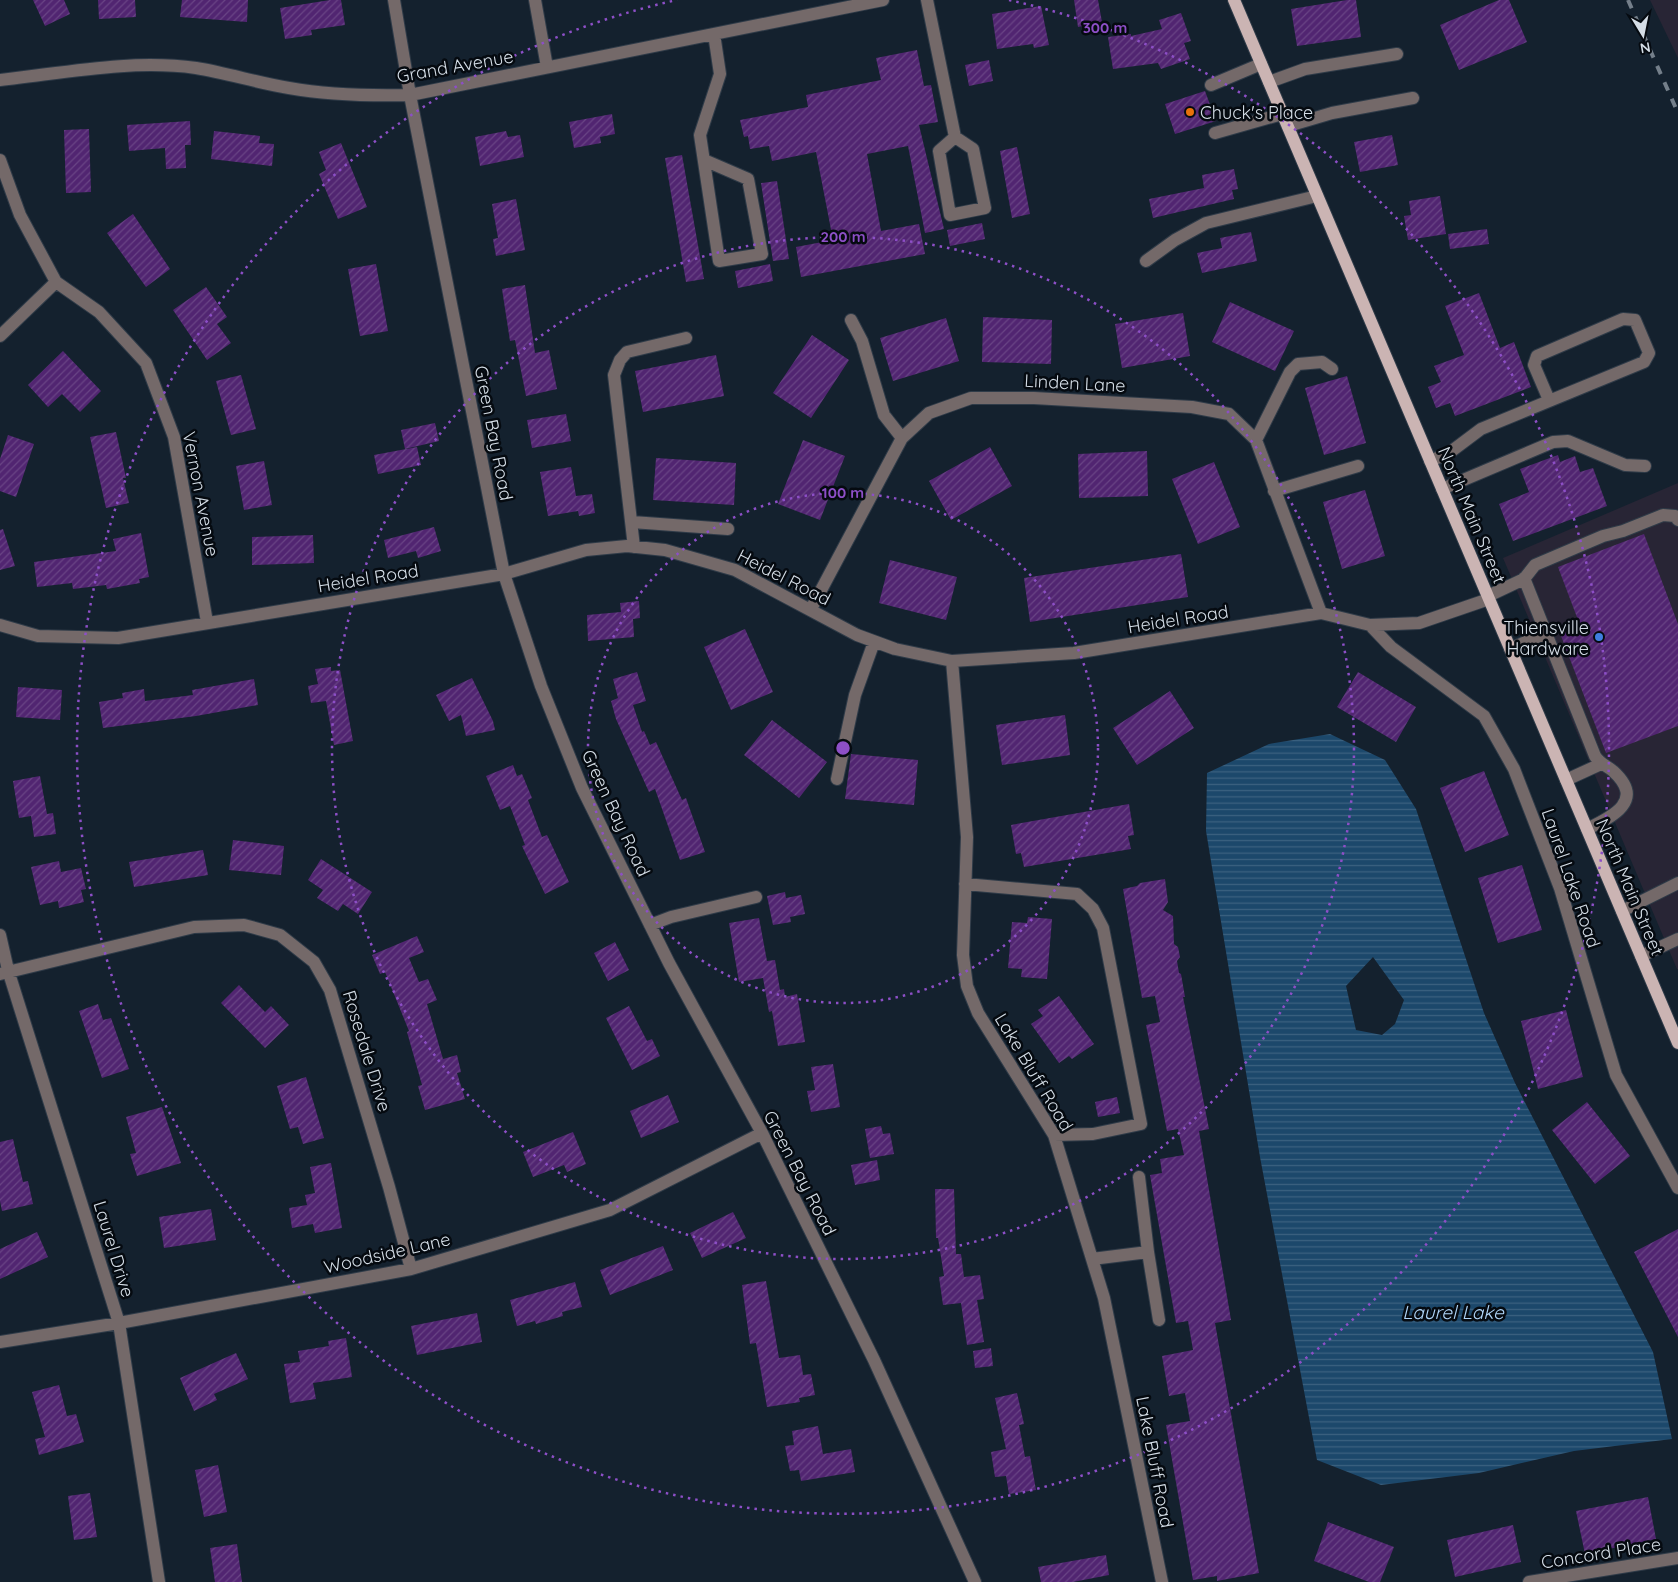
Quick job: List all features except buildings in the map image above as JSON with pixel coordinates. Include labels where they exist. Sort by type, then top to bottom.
[{"type":"main road","name":"North Main Street","points":[[1234,0],[1678,1043]]},
{"type":"street","name":"Green Bay Road","points":[[394,0],[410,95],[504,574],[541,686],[582,788],[650,925],[762,1134],[874,1360],[975,1582]]},
{"type":"street","points":[[535,0],[547,67]]},
{"type":"street","name":"Grand Avenue","points":[[0,80],[136,65],[196,68],[287,88],[322,92],[365,96],[410,95],[884,0]]},
{"type":"street","points":[[926,0],[955,137],[973,149],[985,208],[950,215],[939,151],[955,137]]},
{"type":"street","points":[[704,160],[748,179],[762,254],[720,261],[700,135],[720,74],[714,34]]},
{"type":"street","points":[[1269,82],[1305,69],[1397,54]]},
{"type":"street","points":[[1211,85],[1261,64]]},
{"type":"street","points":[[1288,126],[1332,113],[1412,98]]},
{"type":"street","points":[[1215,133],[1282,114]]},
{"type":"street","name":"Vernon Avenue","points":[[0,160],[20,215],[56,282],[99,312],[146,363],[174,437],[207,622]]},
{"type":"street","points":[[1146,261],[1175,240],[1206,223],[1317,196]]},
{"type":"street","points":[[0,336],[56,282]]},
{"type":"street","points":[[1430,461],[1449,453],[1481,429],[1644,362],[1649,353],[1635,320],[1623,319],[1537,356],[1534,365],[1549,400]]},
{"type":"street","points":[[851,320],[862,341],[884,415],[902,438]]},
{"type":"street","points":[[634,547],[614,375],[620,360],[627,352],[686,338]]},
{"type":"street","points":[[1256,440],[1290,372],[1298,364],[1322,362],[1332,369]]},
{"type":"street","name":"Linden Lane","points":[[811,609],[902,438],[929,413],[971,398],[1034,398],[1201,409],[1229,414],[1256,440],[1320,613]]},
{"type":"street","points":[[1442,489],[1553,442],[1568,441],[1624,465],[1645,466]]},
{"type":"street","points":[[1274,491],[1358,466]]},
{"type":"street","name":"Heidel Road","points":[[0,626],[38,636],[118,638],[504,574],[586,550],[634,547],[665,550],[735,570],[857,635],[895,649],[952,661],[1074,653],[1320,613],[1370,625],[1419,623],[1488,598],[1524,578],[1535,565],[1603,536],[1623,531],[1663,515],[1675,516],[1678,520]]},
{"type":"street","points":[[632,522],[728,529]]},
{"type":"street","points":[[1524,578],[1595,756],[1601,764],[1612,770],[1620,779],[1626,793],[1627,801],[1612,817],[1587,829]]},
{"type":"street","name":"Laurel Lake Road","points":[[1370,625],[1391,647],[1484,716],[1514,769],[1560,888],[1616,1075],[1678,1188]]},
{"type":"street","points":[[1510,649],[1546,632]]},
{"type":"street","points":[[837,779],[855,695],[874,642]]},
{"type":"street","name":"Lake Bluff Road","points":[[952,661],[967,837],[963,955],[967,986],[978,1013],[1054,1135],[1104,1298],[1162,1582]]},
{"type":"street","points":[[1566,780],[1601,764]]},
{"type":"street","points":[[1622,911],[1678,883]]},
{"type":"street","points":[[965,884],[1077,894],[1093,909],[1102,928],[1141,1124],[1093,1134],[1054,1135]]},
{"type":"street","points":[[650,925],[671,917],[756,897]]},
{"type":"street","name":"Rosedale Drive","points":[[4,972],[194,927],[244,924],[280,935],[314,962],[330,990],[389,1187],[411,1269]]},
{"type":"street","name":"Laurel Drive","points":[[0,935],[4,972],[119,1323],[159,1582]]},
{"type":"street","points":[[1641,956],[1678,939]]},
{"type":"street","name":"Woodside Lane","points":[[0,1342],[119,1323],[411,1269],[610,1210],[762,1134]]},
{"type":"street","points":[[1139,1177],[1148,1252],[1160,1320]]},
{"type":"street","points":[[1092,1259],[1148,1252]]},
{"type":"street","name":"Concord Place","points":[[1528,1582],[1678,1558]]},
{"type":"shaded area","points":[[1650,0],[1678,0],[1678,58]]},
{"type":"shaded area","points":[[1678,483],[1678,969],[1677,969],[1503,558]]},
{"type":"water","name":"Laurel Lake","points":[[1330,734],[1385,760],[1416,809],[1484,1013],[1515,1083],[1653,1352],[1672,1439],[1574,1451],[1479,1473],[1381,1485],[1317,1460],[1260,1157],[1206,831],[1207,773],[1269,744]],"holes":[[[1373,957],[1404,1000],[1395,1024],[1382,1035],[1356,1030],[1346,986]]]},
{"type":"railway","points":[[1628,0],[1678,113]]},
{"type":"place","name":"Chuck's Place","points":[[1190,112]]},
{"type":"place","name":"Thiensville Hardware","points":[[1599,637]]}]
